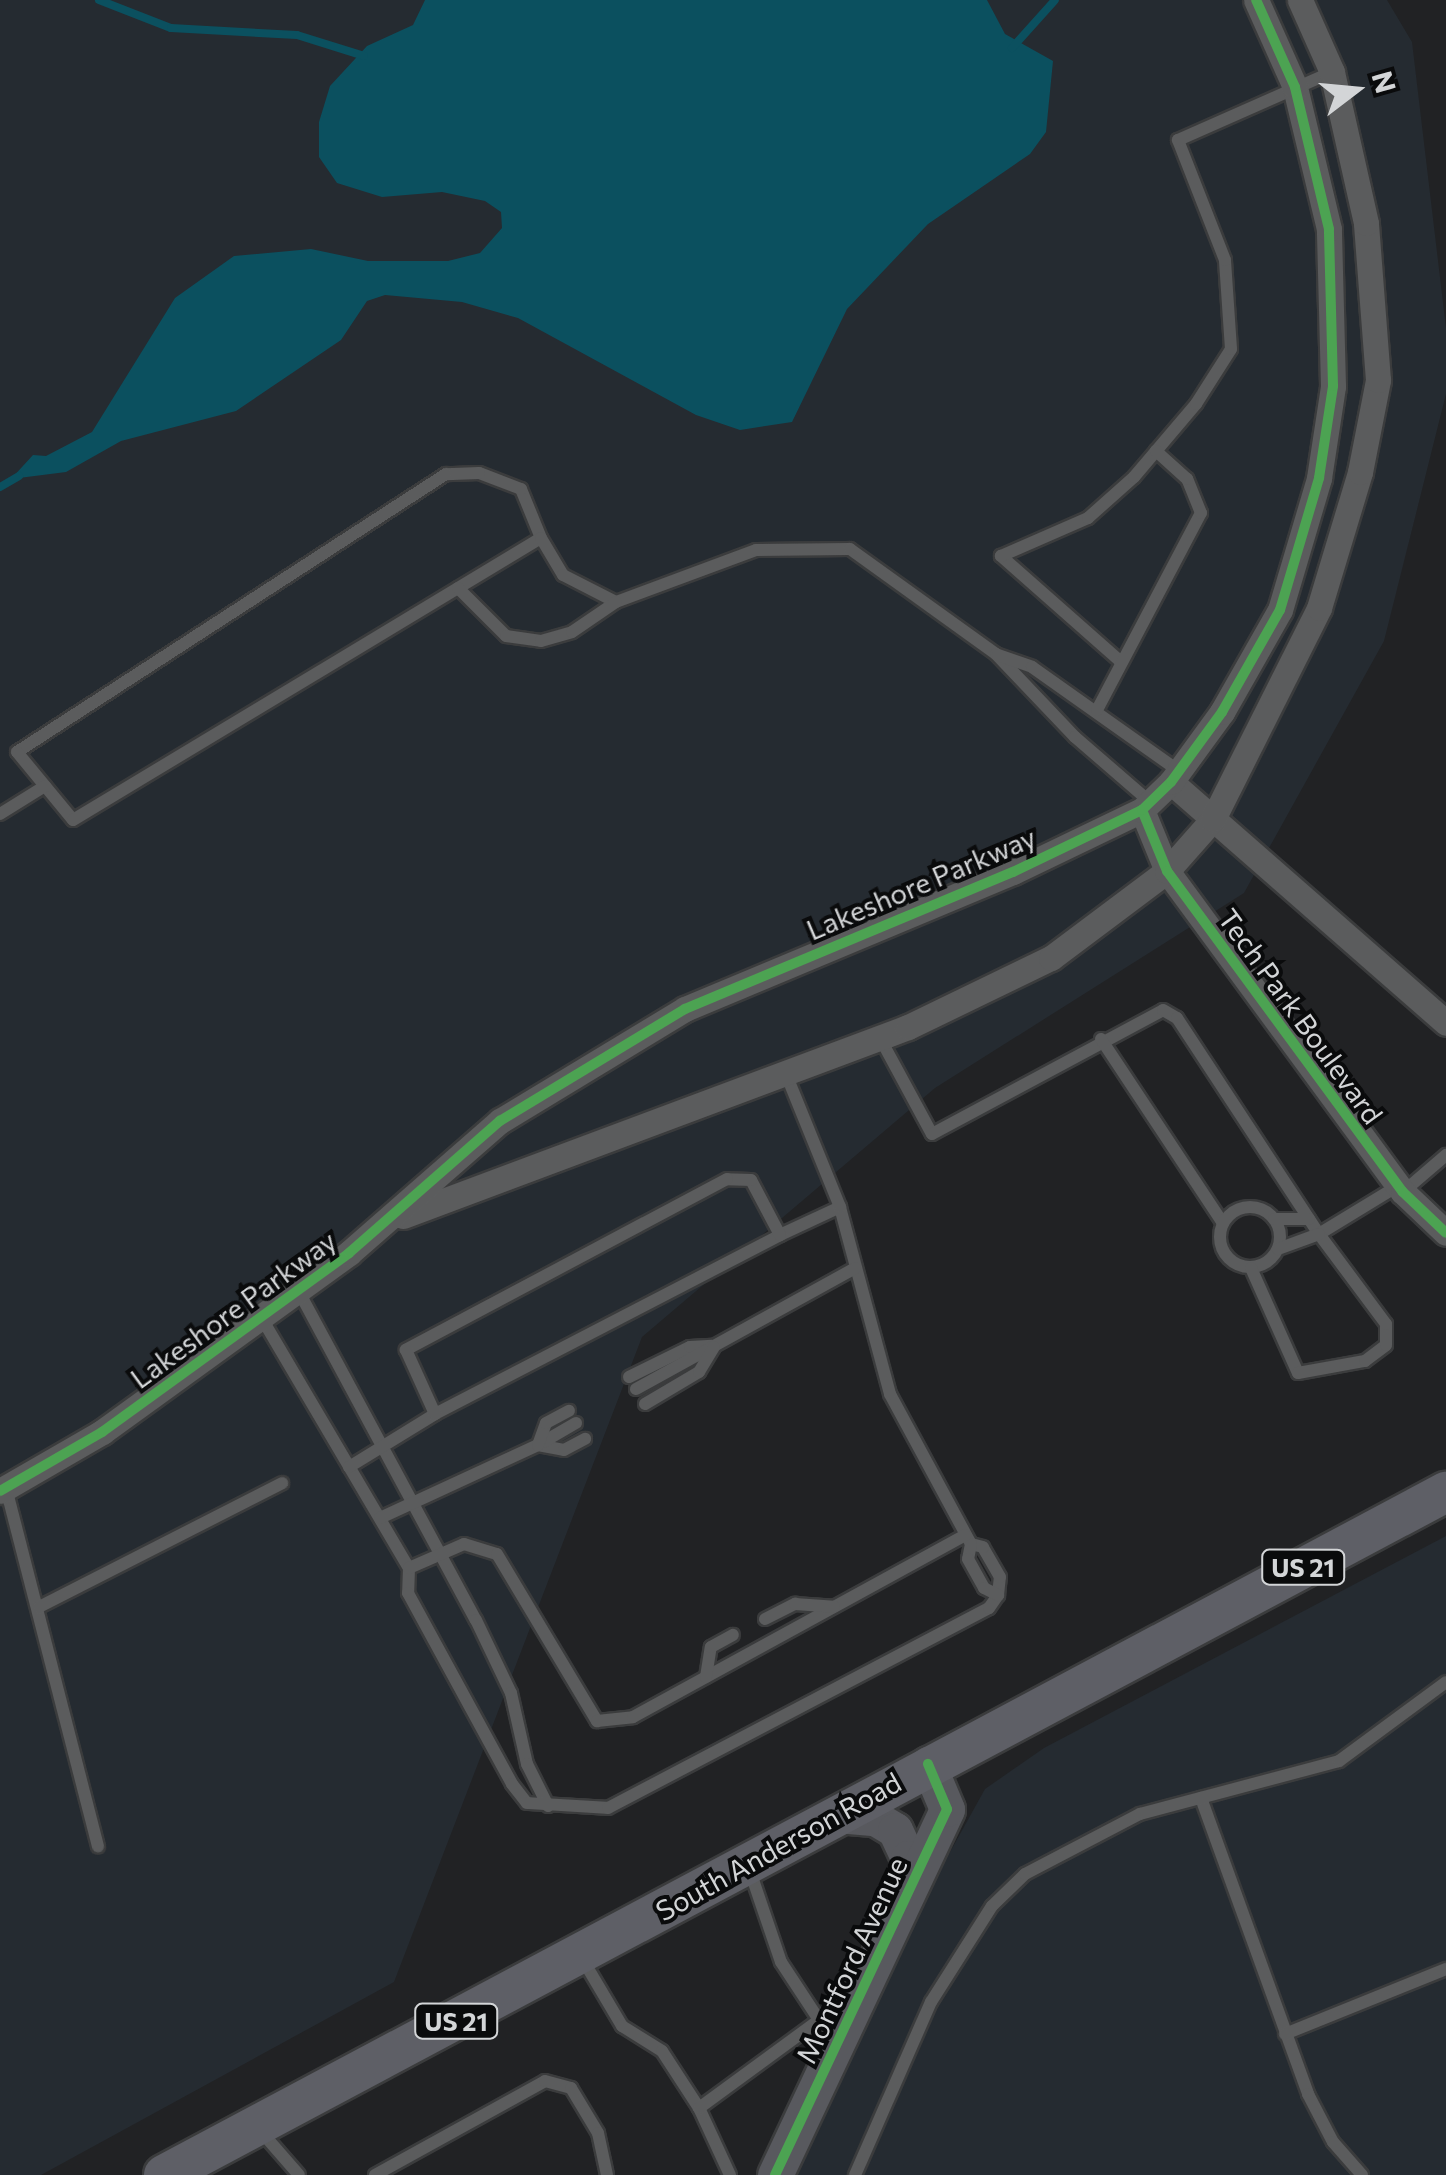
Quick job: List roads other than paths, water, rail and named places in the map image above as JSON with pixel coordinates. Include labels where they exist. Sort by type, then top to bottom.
[{"type":"main road","name":"South Anderson Road","points":[[180,2171],[256,2126],[928,1764],[1446,1492]]},
{"type":"street","name":"Lakeshore Parkway","points":[[3,1490],[102,1432],[298,1290],[393,1219],[500,1122],[685,1009],[1146,806],[1175,777],[1222,712],[1280,610],[1319,478],[1333,386],[1328,229],[1295,87],[1256,0]]},
{"type":"street","name":"Lakeshore Parkway","points":[[393,1219],[880,1038],[1051,958],[1167,871],[1213,819],[1319,608],[1360,472],[1378,380],[1366,222],[1332,72],[1300,0]]},
{"type":"street","points":[[1175,777],[1213,819],[1446,1024]]},
{"type":"street","name":"Tech Park Boulevard","points":[[1146,806],[1167,871],[1401,1189],[1446,1233]]},
{"type":"street","name":"Montford Avenue","points":[[774,2175],[830,2027],[907,1892],[946,1808],[928,1764]]},
{"type":"street","points":[[837,1814],[875,1818],[895,1830],[908,1858],[907,1892]]},
{"type":"lane","points":[[1120,661],[1001,556],[1088,518],[1156,451],[1231,349],[1225,260],[1178,140],[1332,72]]},
{"type":"lane","points":[[1097,710],[1201,513],[1187,480],[1156,451]]},
{"type":"lane","points":[[541,538],[73,820],[17,752],[446,474],[479,473],[521,489],[541,538],[562,575],[616,602]]},
{"type":"lane","points":[[458,588],[506,636],[541,641],[572,632],[616,602],[756,550],[850,548],[996,654],[1146,806]]},
{"type":"lane","points":[[996,654],[1032,667],[1097,710],[1175,777]]},
{"type":"lane","points":[[0,814],[45,786]]},
{"type":"lane","points":[[880,1038],[932,1134],[1101,1040],[1163,1010],[1177,1018],[1318,1234],[1386,1324],[1386,1345],[1364,1362],[1298,1373],[1252,1268],[1222,1250],[1223,1223],[1101,1040]]},
{"type":"lane","points":[[261,1317],[409,1568],[408,1593],[512,1784],[527,1803],[608,1808],[989,1608],[998,1595],[1000,1577],[984,1547],[968,1540],[890,1394],[840,1206],[786,1074]]},
{"type":"lane","points":[[1252,1268],[1278,1249],[1318,1234],[1401,1189],[1446,1155]]},
{"type":"lane","points":[[435,1414],[406,1350],[727,1180],[751,1180],[780,1234]]},
{"type":"lane","points":[[349,1467],[435,1414],[840,1206]]},
{"type":"lane","points":[[1223,1223],[1247,1206],[1274,1219],[1309,1219]]},
{"type":"lane","points":[[1274,1219],[1278,1249]]},
{"type":"lane","points":[[633,1383],[714,1346],[855,1268]]},
{"type":"lane","points":[[298,1290],[511,1693],[526,1764],[548,1806]]},
{"type":"lane","points":[[645,1404],[699,1372],[714,1346]]},
{"type":"lane","points":[[538,1445],[546,1423],[573,1417]]},
{"type":"lane","points":[[380,1518],[538,1445],[564,1450],[584,1439]]},
{"type":"lane","points":[[39,1607],[282,1483]]},
{"type":"lane","points":[[3,1490],[39,1607],[98,1846]]},
{"type":"lane","points":[[409,1568],[464,1544],[497,1554],[597,1722],[633,1716],[968,1540]]},
{"type":"lane","points":[[766,1618],[795,1604],[837,1607]]},
{"type":"lane","points":[[706,1678],[711,1647],[733,1634]]},
{"type":"lane","points":[[855,2175],[931,2002],[992,1906],[1024,1874],[1074,1843],[1200,1798],[1339,1761],[1446,1682]]},
{"type":"lane","points":[[1200,1798],[1285,2034],[1333,2142],[1362,2175]]},
{"type":"lane","points":[[699,2108],[830,2027],[781,1962],[747,1864]]},
{"type":"lane","points":[[580,1954],[622,2026],[662,2051],[699,2108],[730,2175]]},
{"type":"lane","points":[[1285,2034],[1446,1969]]},
{"type":"lane","points":[[375,2175],[546,2081],[571,2088],[598,2132],[607,2175]]},
{"type":"lane","points":[[256,2126],[299,2175]]},
{"type":"water","points":[[425,0],[987,0],[1005,34],[1053,61],[1046,132],[1030,154],[928,224],[847,309],[792,422],[740,430],[696,415],[518,318],[462,302],[385,295],[367,301],[341,340],[236,411],[121,441],[66,472],[11,479],[33,455],[46,456],[92,432],[175,298],[234,256],[311,249],[368,261],[448,261],[480,253],[502,228],[501,212],[485,201],[442,192],[382,197],[337,183],[319,157],[319,122],[330,86],[367,46],[413,25]]},
{"type":"waterway","points":[[99,0],[171,28],[297,35],[364,56]]},
{"type":"waterway","points":[[1012,48],[1055,0]]},
{"type":"waterway","points":[[0,487],[19,476]]}]
